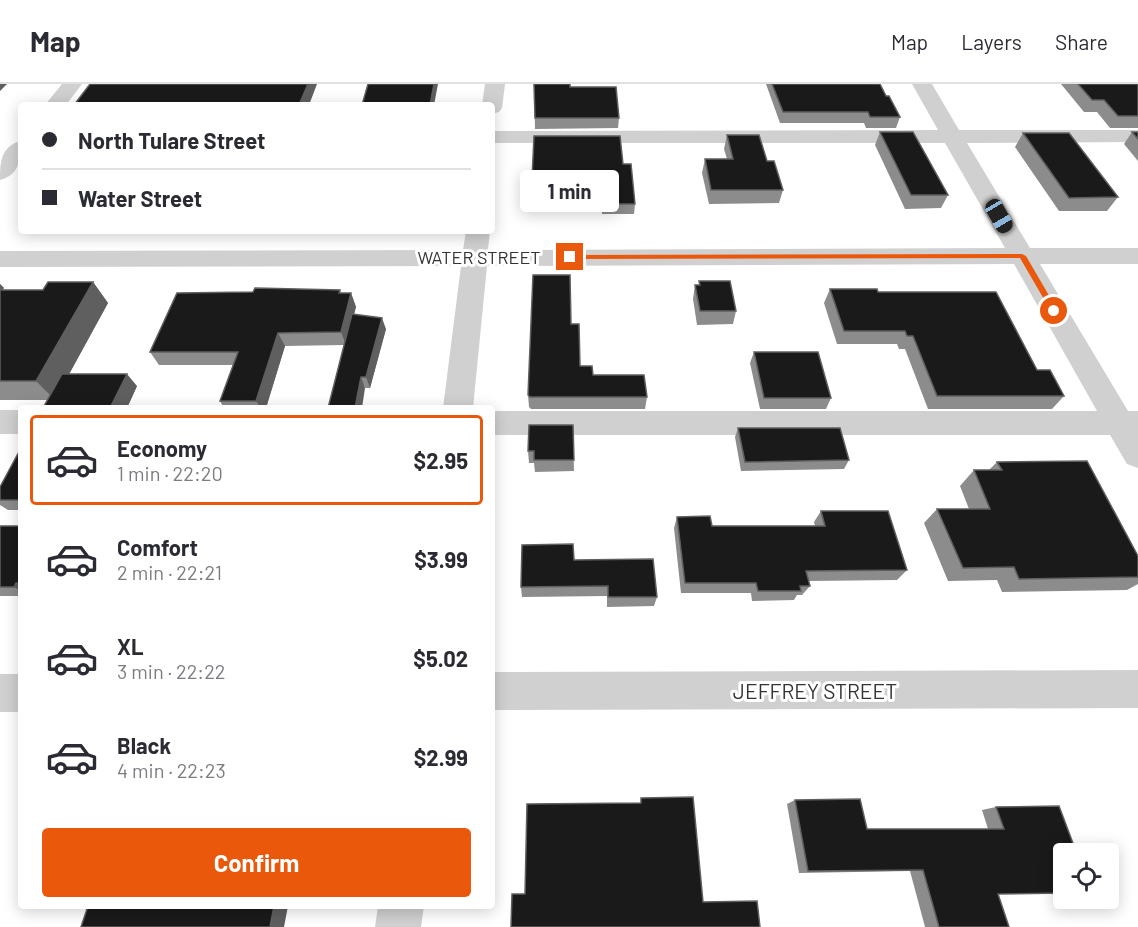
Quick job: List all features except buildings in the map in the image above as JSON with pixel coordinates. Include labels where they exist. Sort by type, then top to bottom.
[{"type":"street","points":[[57,102],[72,84]]},
{"type":"street","points":[[493,102],[495,84]]},
{"type":"street","points":[[922,84],[1022,256],[1129,423],[1138,455]]},
{"type":"street","points":[[495,137],[1138,135]]},
{"type":"street","points":[[0,173],[18,151]]},
{"type":"street","points":[[458,405],[477,244]]},
{"type":"street","name":"WATER STREET","points":[[0,259],[477,244],[1022,256],[1138,256]]},
{"type":"street","points":[[0,422],[18,422]]},
{"type":"street","points":[[495,423],[1129,423]]},
{"type":"street","name":"JEFFREY STREET","points":[[495,691],[1138,689]]},
{"type":"street","points":[[0,693],[18,693]]},
{"type":"street","points":[[398,927],[401,909]]},
{"type":"route","points":[[570,257],[1022,256],[1054,311]]}]
